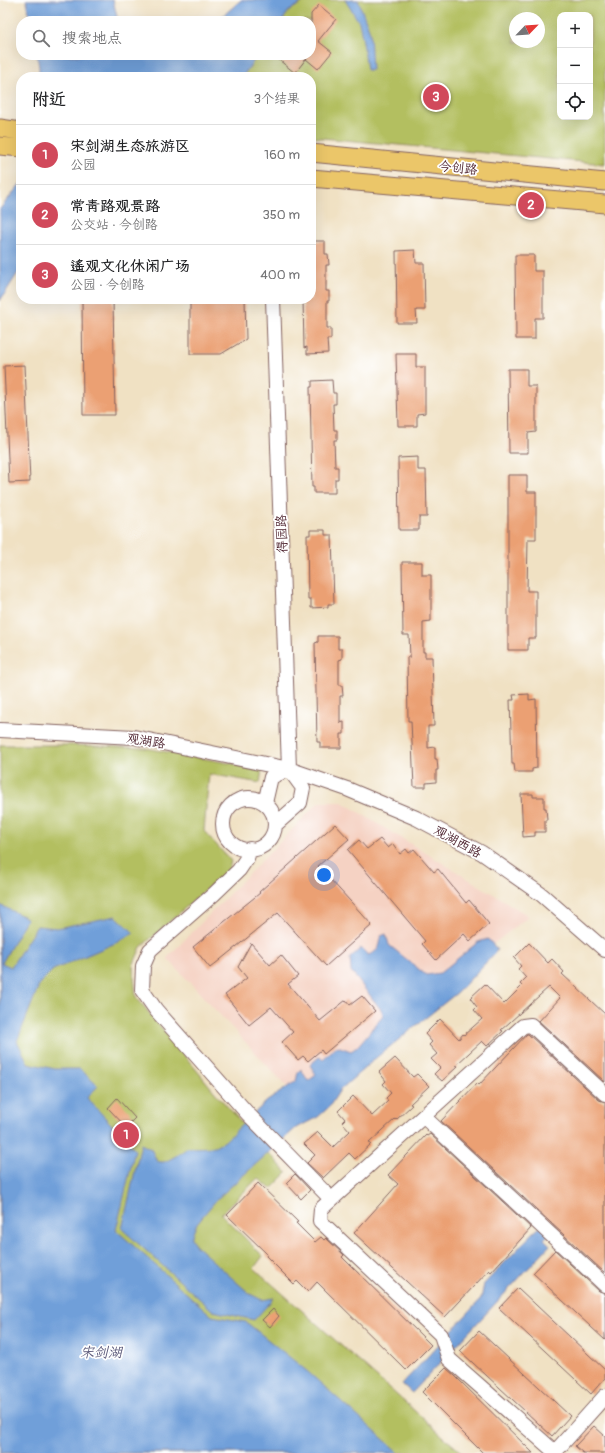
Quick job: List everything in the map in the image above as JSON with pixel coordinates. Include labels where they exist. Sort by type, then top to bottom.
[{"type":"main road","points":[[0,128],[16,130]]},
{"type":"main road","points":[[0,146],[16,148]]},
{"type":"main road","name":"今创路","points":[[316,153],[605,182]]},
{"type":"main road","name":"今创路","points":[[316,178],[605,204]]},
{"type":"street","name":"得园路","points":[[274,304],[290,769]]},
{"type":"street","name":"观湖路","points":[[0,730],[134,737],[290,769]]},
{"type":"street","points":[[265,803],[271,777],[290,769],[303,788],[300,803],[275,826]]},
{"type":"street","name":"观湖西路","points":[[290,769],[347,789],[416,818],[482,853],[542,895],[605,950]]},
{"type":"street","points":[[249,797],[265,803],[274,817],[275,826],[273,834],[261,847],[244,849],[229,841],[224,833],[223,825],[224,816],[227,809],[233,803],[249,797]]},
{"type":"street","points":[[250,849],[247,858],[239,870],[150,950],[143,966],[142,990],[156,1010],[248,1114],[331,1199]]},
{"type":"street","points":[[605,1094],[531,1025],[523,1026],[424,1117],[331,1199],[321,1209],[320,1221],[441,1335],[449,1360],[555,1453],[605,1396]]},
{"type":"street","points":[[424,1117],[605,1285]]},
{"type":"shaded area","points":[[319,802],[342,802],[529,916],[447,981],[304,1105],[167,958]]},
{"type":"green space","points":[[306,0],[605,0],[605,164],[316,137],[316,72],[246,72],[254,60],[316,60],[316,16],[286,16],[289,11]]},
{"type":"green space","points":[[0,745],[71,745],[145,748],[262,769],[260,783],[209,774],[204,831],[231,861],[229,869],[141,947],[133,966],[136,997],[218,1096],[287,1173],[271,1189],[258,1178],[221,1214],[263,1256],[254,1268],[462,1453],[0,1453]]},
{"type":"water","points":[[26,0],[113,0],[117,16],[30,16]]},
{"type":"water","points":[[241,0],[306,0],[289,11],[286,16],[223,16]]},
{"type":"water","points":[[345,0],[358,0],[370,32],[372,70],[367,70],[359,22]]},
{"type":"water","points":[[38,60],[254,60],[246,72],[39,72]]},
{"type":"water","points":[[16,189],[16,276],[0,301],[0,209]]},
{"type":"water","name":"宋剑湖","points":[[0,905],[27,918],[2,963],[11,967],[37,926],[57,928],[116,916],[134,933],[118,942],[53,970],[40,983],[17,1041],[28,1063],[55,1069],[80,1069],[98,1086],[87,1098],[135,1150],[116,1230],[212,1316],[246,1322],[308,1372],[399,1453],[0,1453]]},
{"type":"water","points":[[386,934],[389,945],[426,975],[440,973],[478,942],[488,939],[497,949],[495,953],[458,992],[377,1057],[340,1090],[329,1107],[318,1117],[296,1128],[217,1199],[197,1223],[191,1238],[196,1246],[250,1294],[262,1300],[274,1298],[254,1320],[213,1311],[122,1229],[141,1144],[151,1149],[157,1161],[161,1162],[169,1160],[187,1148],[215,1147],[225,1141],[266,1102],[296,1081],[298,1072],[301,1069],[308,1081],[316,1075],[310,1065],[320,1056],[323,1059],[337,1046],[351,1051],[357,1047],[383,1016],[382,1011],[351,971],[350,958],[361,948],[368,955],[375,952],[379,946],[381,936]]},
{"type":"water","points":[[605,1159],[605,1175],[544,1239],[550,1245],[412,1393],[402,1384],[481,1299],[484,1284],[533,1233],[546,1222]]},
{"type":"building","points":[[319,5],[336,19],[318,41],[332,52],[318,69],[307,60],[316,60],[316,16],[311,16]]},
{"type":"building","points":[[279,60],[305,60],[296,72]]},
{"type":"building","points":[[316,241],[325,241],[325,254],[328,254],[329,265],[326,265],[326,291],[329,291],[329,301],[327,301],[327,328],[331,328],[331,339],[327,339],[328,353],[307,354],[307,347],[304,348],[303,304],[316,304]]},
{"type":"building","points":[[415,250],[416,263],[424,263],[425,310],[416,310],[417,323],[397,323],[396,251]]},
{"type":"building","points":[[515,255],[534,255],[534,271],[543,271],[543,318],[535,318],[535,339],[516,339]]},
{"type":"building","points":[[82,304],[113,304],[115,415],[83,415]]},
{"type":"building","points":[[190,304],[245,304],[246,339],[221,354],[190,354]]},
{"type":"building","points":[[396,354],[416,354],[416,367],[425,367],[425,413],[417,414],[417,426],[398,426]]},
{"type":"building","points":[[25,365],[30,482],[9,483],[4,366]]},
{"type":"building","points":[[508,369],[527,369],[527,386],[536,386],[536,432],[528,433],[528,453],[509,453]]},
{"type":"building","points":[[332,380],[333,393],[336,393],[336,404],[333,404],[334,430],[337,430],[337,440],[334,440],[335,467],[338,467],[338,479],[335,479],[335,493],[314,493],[314,487],[312,487],[310,387],[312,387],[312,381]]},
{"type":"building","points":[[418,457],[418,470],[426,470],[427,517],[419,517],[419,530],[399,530],[398,458]]},
{"type":"building","points":[[508,475],[527,475],[527,492],[536,492],[536,539],[528,539],[527,591],[536,591],[536,638],[528,638],[528,650],[508,650]]},
{"type":"building","points":[[310,530],[325,530],[325,535],[332,535],[334,604],[328,604],[328,607],[311,608],[311,599],[308,599],[307,535],[310,535]]},
{"type":"building","points":[[402,562],[422,562],[422,575],[431,575],[431,621],[423,622],[423,652],[425,652],[425,657],[432,657],[434,726],[428,726],[428,748],[435,747],[435,759],[437,759],[438,770],[436,770],[436,782],[426,783],[426,787],[414,787],[411,721],[408,721],[407,657],[410,657],[409,635],[403,635]]},
{"type":"building","points":[[318,636],[338,636],[338,649],[342,649],[342,659],[339,660],[339,685],[342,685],[343,696],[340,696],[340,723],[344,722],[344,734],[341,734],[341,748],[320,748],[320,742],[317,742],[315,643],[318,642]]},
{"type":"building","points":[[529,694],[529,700],[536,699],[537,768],[532,769],[532,772],[515,772],[514,764],[512,764],[510,700],[514,700],[513,695]]},
{"type":"building","points":[[521,794],[533,794],[533,797],[544,797],[544,808],[546,808],[547,820],[545,820],[545,832],[535,832],[535,836],[523,837]]},
{"type":"building","points":[[335,824],[349,839],[318,866],[372,925],[326,966],[278,913],[210,968],[193,947],[260,893],[259,892]]},
{"type":"building","points":[[380,839],[388,848],[393,844],[400,854],[406,849],[409,853],[414,849],[434,872],[438,869],[466,903],[469,900],[489,924],[470,941],[464,934],[436,960],[422,944],[425,941],[348,850],[359,840],[367,849]]},
{"type":"building","points":[[251,943],[270,965],[281,955],[298,976],[288,984],[320,1021],[346,1000],[350,1005],[362,996],[375,1011],[324,1054],[321,1050],[308,1061],[303,1056],[298,1060],[282,1042],[293,1032],[271,1007],[249,1025],[225,995],[247,978],[238,967]]},
{"type":"building","points":[[529,943],[548,963],[552,959],[564,972],[562,974],[605,1014],[605,1082],[539,1021],[560,998],[549,987],[501,1030],[503,1031],[487,1046],[482,1041],[456,1065],[458,1066],[442,1081],[434,1074],[440,1068],[431,1059],[437,1054],[429,1045],[432,1042],[425,1034],[440,1019],[459,1039],[463,1034],[464,1035],[482,1019],[474,1010],[477,1007],[470,998],[485,984],[504,1004],[522,986],[520,984],[526,978],[518,969],[521,966],[514,958]]},
{"type":"building","points":[[527,1034],[599,1100],[605,1102],[605,1273],[441,1121],[477,1083],[479,1085]]},
{"type":"building","points":[[395,1058],[413,1077],[417,1074],[429,1086],[410,1104],[412,1105],[369,1143],[371,1144],[355,1159],[349,1153],[323,1178],[307,1163],[315,1155],[304,1144],[318,1132],[333,1147],[350,1131],[342,1122],[345,1119],[338,1111],[353,1096],[372,1116],[388,1101],[386,1098],[391,1093],[383,1084],[386,1081],[379,1072]]},
{"type":"building","points":[[117,1098],[135,1118],[126,1127],[108,1108]]},
{"type":"building","points":[[430,1134],[531,1228],[491,1272],[489,1270],[445,1317],[354,1233],[398,1184],[388,1175],[426,1135],[427,1136]]},
{"type":"building","points":[[295,1174],[310,1190],[301,1199],[286,1183]]},
{"type":"building","points":[[258,1183],[298,1222],[296,1223],[315,1242],[321,1237],[324,1240],[326,1238],[344,1255],[342,1257],[431,1345],[406,1370],[317,1282],[308,1292],[297,1281],[294,1284],[266,1256],[267,1254],[227,1215]]},
{"type":"building","points":[[555,1250],[599,1291],[605,1293],[605,1340],[533,1273]]},
{"type":"building","points":[[518,1288],[605,1370],[605,1378],[591,1394],[499,1308]]},
{"type":"building","points":[[273,1309],[279,1316],[270,1327],[262,1320]]},
{"type":"building","points":[[479,1331],[570,1416],[552,1436],[460,1351]]},
{"type":"building","points":[[446,1368],[533,1453],[483,1453],[422,1392]]},
{"type":"building","points":[[594,1426],[605,1436],[605,1453],[583,1453],[575,1446]]},
{"type":"place","name":"遥观文化休闲广场","points":[[436,97]]},
{"type":"place","name":"常青路观景路","points":[[531,205]]},
{"type":"place","name":"宋剑湖生态旅游区","points":[[126,1135]]}]
